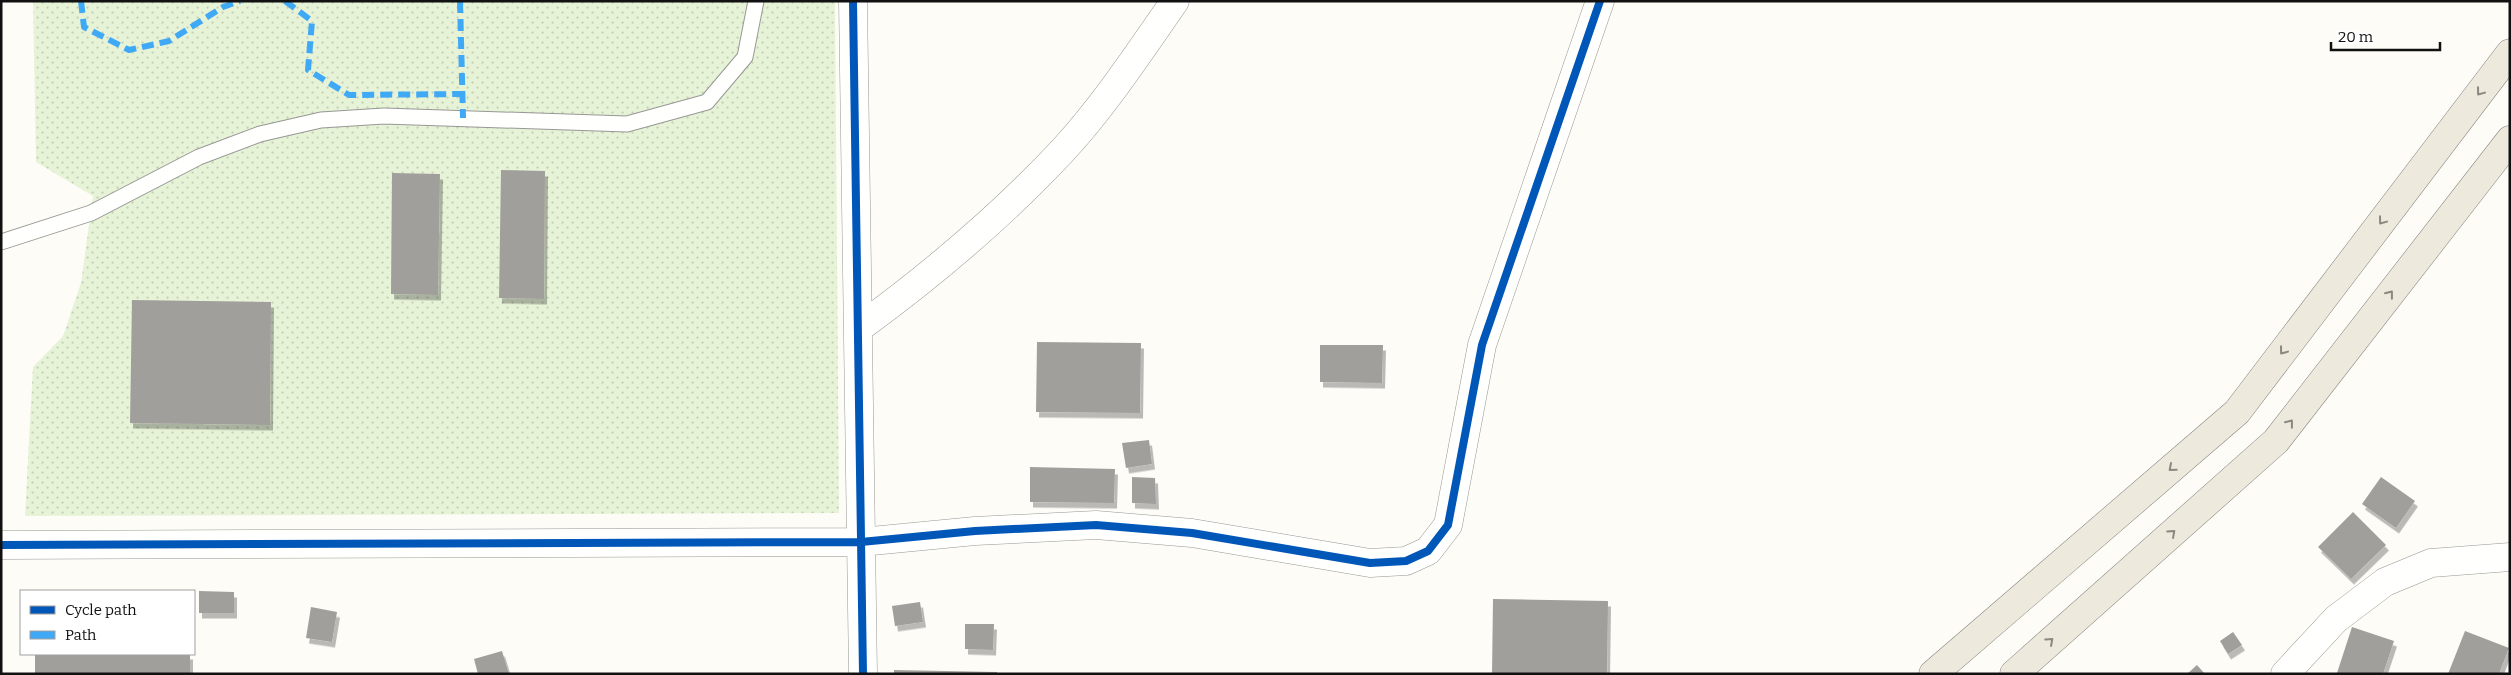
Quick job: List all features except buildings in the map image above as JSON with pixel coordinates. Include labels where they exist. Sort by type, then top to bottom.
[{"type":"main road","points":[[1933,674],[2236,412],[2510,53]]},
{"type":"main road","points":[[2014,674],[2276,441],[2510,140]]},
{"type":"street","points":[[853,1],[863,674]]},
{"type":"street","points":[[859,328],[912,288],[1000,214],[1060,154],[1124,73],[1174,1]]},
{"type":"street","points":[[1,545],[861,542],[975,531],[1096,525],[1192,532],[1370,563],[1406,561],[1428,551],[1448,525],[1482,345],[1600,1]]},
{"type":"street","points":[[2285,674],[2336,619],[2385,582],[2431,563],[2510,557]]},
{"type":"lane","points":[[1,242],[91,213],[199,157],[260,134],[320,120],[384,116],[627,124],[707,102],[745,56],[756,1]]},
{"type":"green space","points":[[33,1],[835,1],[839,513],[25,516],[33,367],[63,336],[81,283],[93,196],[36,162]]},
{"type":"marked path","points":[[81,1],[84,27],[129,50],[169,41],[223,7],[240,1]]},
{"type":"marked path","points":[[285,1],[312,21],[308,70],[349,95],[462,94]]},
{"type":"marked path","points":[[460,1],[463,118]]},
{"type":"cycle path","points":[[853,1],[863,674]]},
{"type":"cycle path","points":[[1,545],[861,542],[975,531],[1096,525],[1192,533],[1370,563],[1406,561],[1428,551],[1448,525],[1482,345],[1600,1]]}]
